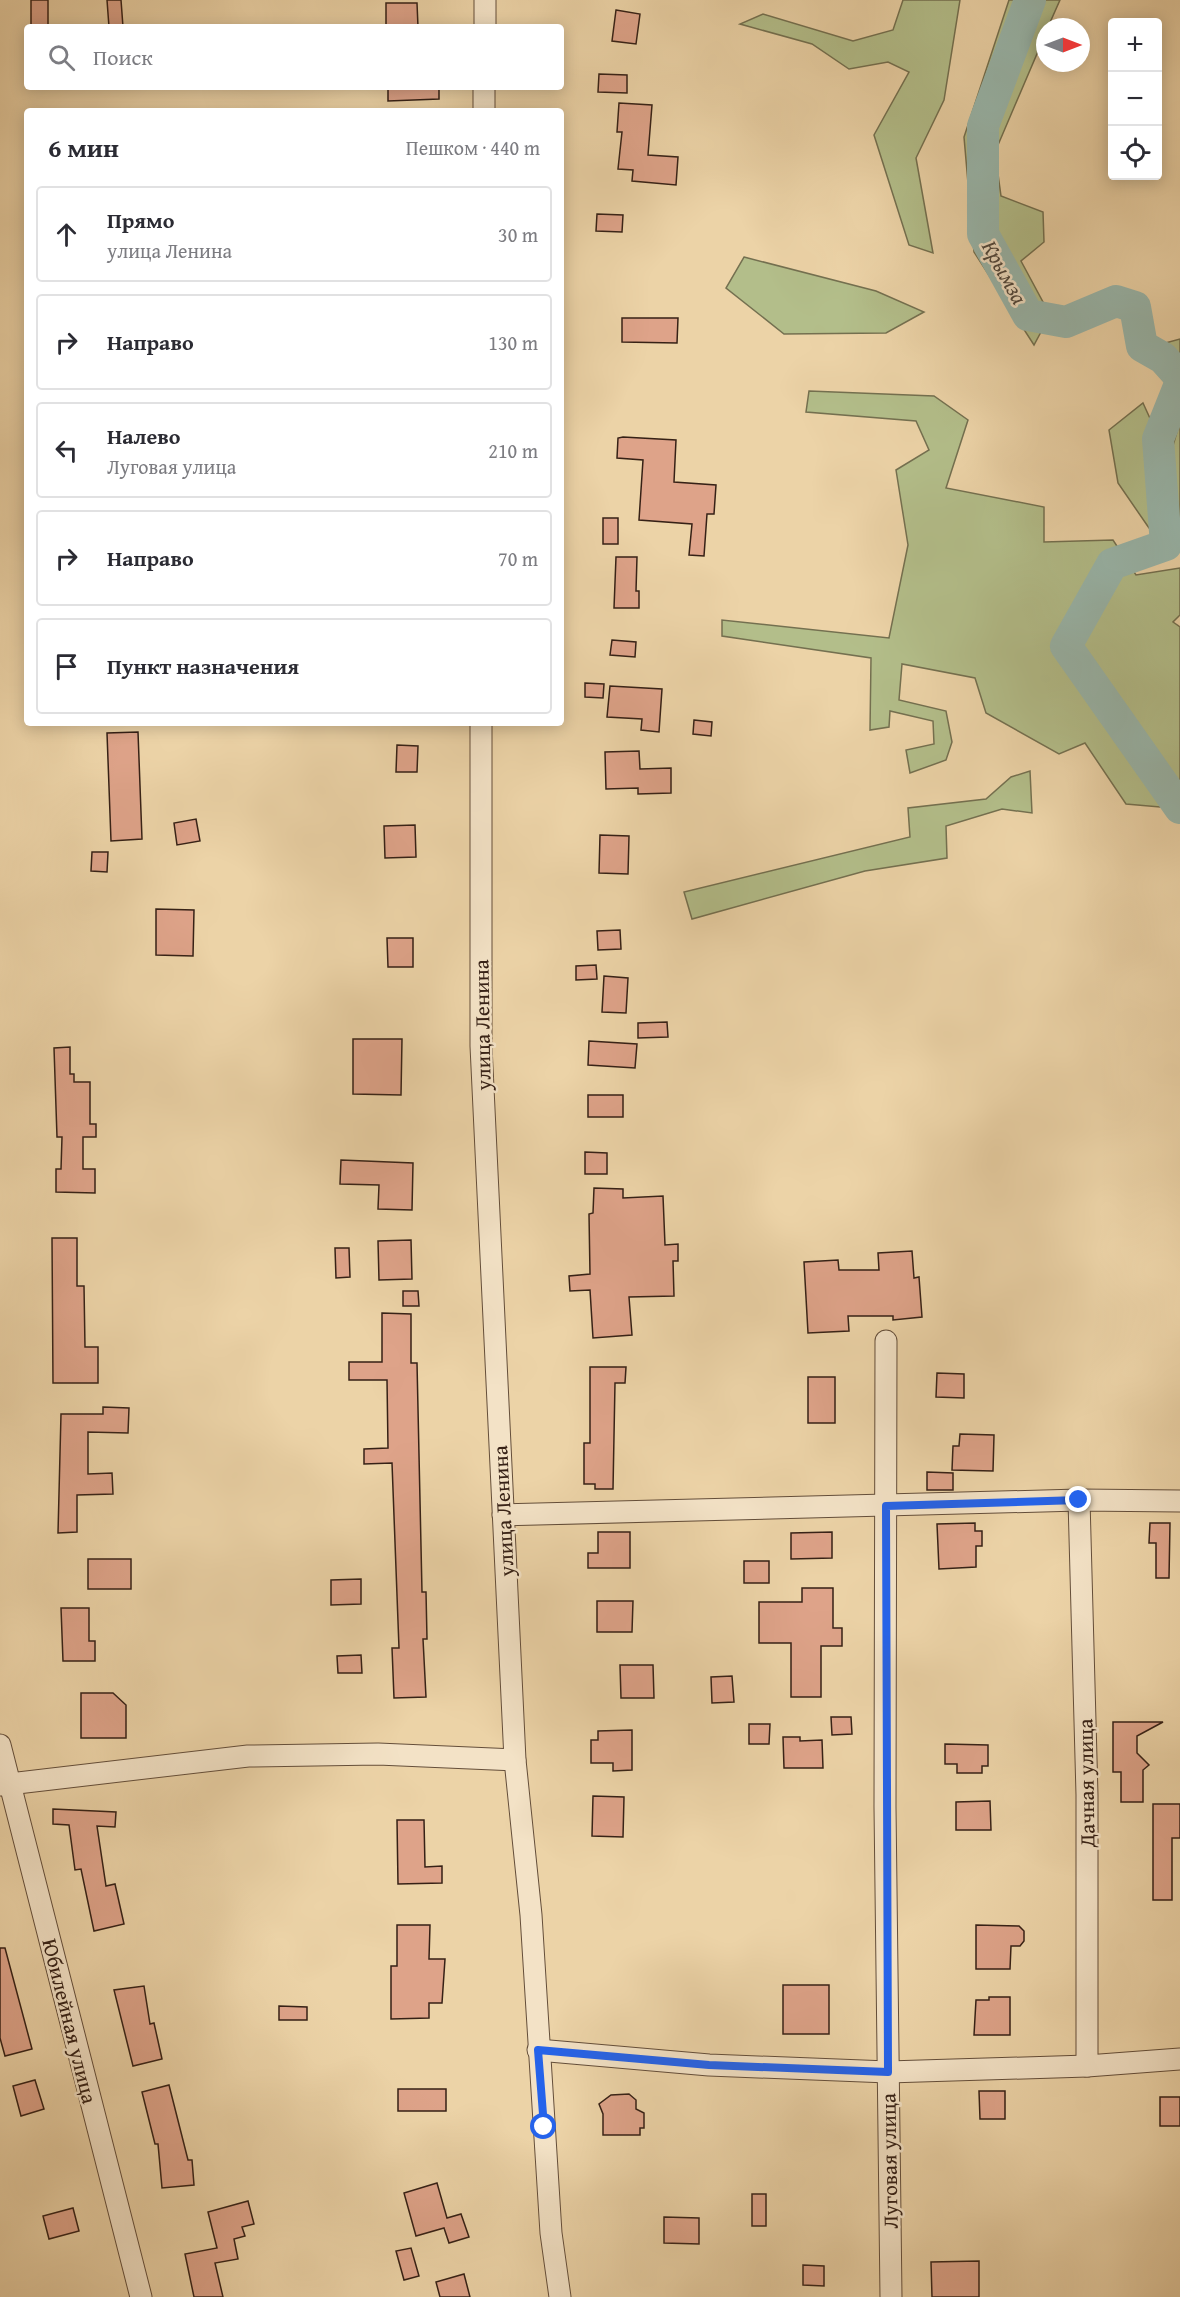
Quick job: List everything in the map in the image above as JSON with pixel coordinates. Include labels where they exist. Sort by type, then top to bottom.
[{"type":"street","points":[[485,0],[485,24]]},
{"type":"street","points":[[484,90],[484,108]]},
{"type":"street","name":"улица Ленина","points":[[481,726],[481,1046],[515,1760],[531,1915],[551,2234],[560,2297]]},
{"type":"street","name":"Луговая улица","points":[[886,1341],[888,2072],[891,2297]]},
{"type":"street","points":[[503,1515],[1079,1500],[1180,1501]]},
{"type":"street","name":"Дачная улица","points":[[1079,1500],[1087,1795],[1087,2066]]},
{"type":"street","name":"Юбилейная улица","points":[[0,1745],[5,1785],[141,2297]]},
{"type":"street","points":[[5,1785],[248,1756],[378,1754],[515,1760]]},
{"type":"street","points":[[538,2050],[709,2065],[888,2072],[1087,2066],[1180,2059]]},
{"type":"green space","points":[[903,0],[960,0],[944,100],[916,158],[933,253],[909,245],[874,135],[909,72],[888,62],[849,69],[812,44],[740,24],[763,14],[853,41],[893,30]]},
{"type":"green space","points":[[1009,0],[1060,0],[1052,18],[1036,18],[1036,56],[995,152],[1001,196],[1043,212],[1044,242],[1021,261],[1050,315],[1034,345],[974,252],[964,137]]},
{"type":"green space","points":[[744,257],[876,291],[924,312],[886,333],[784,334],[726,288]]},
{"type":"green space","points":[[1180,339],[1180,384],[1158,345]]},
{"type":"green space","points":[[809,391],[934,396],[968,420],[946,488],[1044,507],[1044,542],[1113,540],[1136,575],[1180,568],[1180,615],[1173,622],[1180,627],[1180,780],[1160,807],[1126,804],[1085,743],[1059,754],[986,713],[975,678],[902,664],[899,700],[946,711],[952,742],[946,760],[910,773],[906,750],[934,744],[933,721],[890,711],[889,727],[870,730],[871,658],[722,636],[722,620],[889,638],[908,545],[896,470],[929,450],[916,421],[806,412]]},
{"type":"green space","points":[[1143,403],[1169,460],[1180,421],[1180,530],[1149,528],[1118,483],[1109,430]]},
{"type":"green space","points":[[1030,771],[1032,813],[1002,809],[946,826],[947,858],[865,871],[692,919],[684,892],[910,837],[908,808],[986,799],[1011,777]]},
{"type":"building","points":[[31,0],[48,0],[48,24],[31,24]]},
{"type":"building","points":[[107,0],[121,0],[123,24],[109,24]]},
{"type":"building","points":[[386,3],[417,3],[418,24],[386,24]]},
{"type":"building","points":[[616,10],[640,14],[636,44],[612,41]]},
{"type":"building","points":[[599,74],[627,75],[627,93],[598,92]]},
{"type":"building","points":[[388,90],[439,90],[439,99],[388,101]]},
{"type":"building","points":[[619,103],[652,105],[648,155],[678,157],[676,185],[632,181],[633,170],[618,169],[622,132],[617,132]]},
{"type":"building","points":[[597,214],[623,215],[622,232],[596,231]]},
{"type":"building","points":[[622,318],[678,318],[677,343],[622,342]]},
{"type":"building","points":[[618,438],[676,440],[674,482],[716,485],[714,514],[707,514],[704,556],[689,555],[692,524],[639,520],[643,460],[617,458]]},
{"type":"building","points":[[603,518],[618,518],[618,544],[603,544]]},
{"type":"building","points":[[616,557],[637,557],[636,591],[639,591],[639,608],[614,608]]},
{"type":"building","points":[[612,640],[636,642],[635,657],[610,655]]},
{"type":"building","points":[[585,683],[604,684],[603,698],[585,697]]},
{"type":"building","points":[[610,686],[662,689],[659,732],[641,730],[642,719],[607,717]]},
{"type":"building","points":[[694,720],[712,722],[711,736],[693,734]]},
{"type":"building","points":[[138,732],[142,839],[111,841],[107,733]]},
{"type":"building","points":[[397,745],[418,746],[417,772],[396,772]]},
{"type":"building","points":[[639,751],[640,769],[671,768],[671,793],[638,794],[638,788],[606,789],[605,752]]},
{"type":"building","points":[[196,819],[200,841],[177,845],[174,823]]},
{"type":"building","points":[[415,825],[416,857],[385,858],[384,826]]},
{"type":"building","points":[[600,835],[629,836],[628,874],[599,873]]},
{"type":"building","points":[[92,852],[108,852],[107,872],[91,871]]},
{"type":"building","points":[[156,909],[194,910],[193,956],[156,955]]},
{"type":"building","points":[[620,930],[621,949],[598,950],[597,931]]},
{"type":"building","points":[[387,938],[413,938],[413,967],[388,967]]},
{"type":"building","points":[[596,965],[597,979],[576,980],[576,966]]},
{"type":"building","points":[[604,976],[628,978],[626,1013],[602,1012]]},
{"type":"building","points":[[667,1022],[668,1037],[638,1038],[638,1023]]},
{"type":"building","points":[[353,1039],[402,1039],[401,1095],[353,1094]]},
{"type":"building","points":[[589,1041],[637,1044],[635,1068],[588,1065]]},
{"type":"building","points":[[70,1047],[70,1074],[74,1074],[74,1082],[90,1082],[90,1124],[96,1124],[96,1137],[83,1137],[83,1169],[95,1169],[95,1193],[56,1192],[56,1169],[61,1169],[62,1137],[57,1137],[54,1048]]},
{"type":"building","points":[[588,1095],[623,1095],[623,1117],[588,1117]]},
{"type":"building","points":[[585,1152],[607,1153],[607,1174],[585,1174]]},
{"type":"building","points":[[341,1160],[413,1163],[412,1210],[378,1209],[379,1185],[340,1184]]},
{"type":"building","points":[[594,1188],[623,1189],[623,1198],[663,1196],[665,1245],[678,1244],[678,1261],[673,1261],[674,1296],[629,1297],[632,1335],[593,1338],[590,1290],[570,1291],[569,1276],[590,1274],[589,1214],[593,1213]]},
{"type":"building","points":[[52,1238],[77,1238],[77,1286],[84,1286],[85,1347],[98,1347],[98,1383],[53,1383]]},
{"type":"building","points":[[411,1240],[412,1279],[379,1280],[378,1241]]},
{"type":"building","points":[[335,1248],[349,1248],[350,1277],[336,1278]]},
{"type":"building","points":[[912,1251],[914,1278],[919,1277],[922,1317],[893,1320],[893,1316],[848,1316],[849,1331],[808,1333],[804,1262],[838,1260],[839,1270],[879,1270],[878,1253]]},
{"type":"building","points":[[403,1291],[418,1291],[419,1306],[403,1306]]},
{"type":"building","points":[[382,1313],[411,1314],[411,1363],[417,1363],[422,1592],[426,1592],[427,1639],[423,1639],[426,1697],[394,1698],[392,1648],[399,1648],[392,1463],[364,1464],[364,1449],[388,1448],[387,1380],[349,1380],[349,1362],[382,1362]]},
{"type":"building","points":[[590,1367],[626,1367],[625,1383],[615,1383],[613,1489],[595,1489],[595,1484],[584,1484],[584,1443],[590,1443]]},
{"type":"building","points":[[937,1373],[964,1374],[964,1398],[936,1397]]},
{"type":"building","points":[[808,1377],[835,1377],[835,1423],[808,1423]]},
{"type":"building","points":[[103,1407],[129,1408],[128,1433],[88,1432],[88,1474],[112,1473],[113,1494],[77,1495],[77,1532],[58,1533],[61,1414],[103,1414]]},
{"type":"building","points":[[960,1434],[994,1435],[993,1471],[952,1470],[953,1446],[959,1446]]},
{"type":"building","points":[[927,1472],[953,1473],[953,1490],[927,1490]]},
{"type":"building","points":[[975,1523],[975,1531],[982,1531],[982,1546],[976,1546],[976,1567],[939,1569],[937,1524]]},
{"type":"building","points":[[1150,1523],[1170,1523],[1169,1578],[1156,1578],[1156,1543],[1149,1543]]},
{"type":"building","points":[[598,1532],[630,1532],[630,1568],[588,1568],[588,1553],[598,1553]]},
{"type":"building","points":[[832,1532],[832,1558],[791,1559],[791,1533]]},
{"type":"building","points":[[88,1559],[131,1559],[131,1589],[88,1589]]},
{"type":"building","points":[[744,1561],[769,1561],[769,1583],[744,1583]]},
{"type":"building","points":[[361,1579],[361,1604],[331,1605],[331,1580]]},
{"type":"building","points":[[802,1588],[833,1588],[833,1628],[842,1628],[842,1646],[821,1646],[821,1697],[791,1697],[791,1643],[759,1643],[759,1602],[802,1602]]},
{"type":"building","points":[[597,1601],[633,1601],[632,1632],[597,1632]]},
{"type":"building","points":[[61,1608],[89,1608],[89,1641],[95,1641],[95,1661],[63,1661]]},
{"type":"building","points":[[361,1655],[362,1673],[338,1673],[337,1656]]},
{"type":"building","points":[[620,1665],[653,1665],[654,1698],[621,1698]]},
{"type":"building","points":[[732,1676],[734,1702],[712,1703],[711,1677]]},
{"type":"building","points":[[81,1693],[113,1693],[126,1705],[126,1738],[81,1738]]},
{"type":"building","points":[[831,1717],[851,1717],[852,1734],[832,1735]]},
{"type":"building","points":[[1113,1722],[1163,1722],[1137,1736],[1137,1753],[1149,1765],[1143,1770],[1143,1802],[1121,1802],[1121,1772],[1113,1772]]},
{"type":"building","points":[[749,1724],[770,1724],[769,1744],[749,1744]]},
{"type":"building","points":[[632,1730],[632,1770],[613,1771],[613,1763],[591,1763],[591,1740],[598,1740],[598,1731]]},
{"type":"building","points":[[783,1737],[800,1737],[800,1741],[822,1740],[823,1768],[784,1768]]},
{"type":"building","points":[[945,1744],[988,1745],[988,1766],[982,1766],[982,1773],[957,1773],[957,1764],[945,1764]]},
{"type":"building","points":[[593,1796],[624,1797],[623,1837],[592,1836]]},
{"type":"building","points":[[990,1801],[991,1830],[956,1830],[956,1802]]},
{"type":"building","points":[[1153,1804],[1180,1804],[1180,1838],[1172,1838],[1172,1900],[1153,1900]]},
{"type":"building","points":[[53,1809],[116,1812],[115,1827],[97,1826],[106,1886],[115,1884],[124,1924],[94,1931],[81,1869],[75,1870],[69,1825],[53,1824]]},
{"type":"building","points":[[397,1820],[424,1820],[425,1867],[442,1866],[442,1883],[398,1884]]},
{"type":"building","points":[[397,1925],[430,1925],[429,1959],[445,1959],[442,2003],[429,2003],[429,2018],[391,2019],[391,1966],[397,1966]]},
{"type":"building","points":[[976,1925],[1019,1926],[1024,1931],[1024,1941],[1020,1946],[1011,1946],[1010,1969],[976,1969]]},
{"type":"building","points":[[0,1948],[5,1948],[32,2049],[5,2056],[0,2038]]},
{"type":"building","points":[[783,1985],[829,1985],[829,2034],[783,2034]]},
{"type":"building","points":[[144,1986],[150,2024],[154,2023],[162,2059],[133,2066],[114,1990]]},
{"type":"building","points":[[989,1997],[1010,1997],[1010,2035],[974,2035],[976,2000],[989,2000]]},
{"type":"building","points":[[279,2006],[307,2007],[307,2020],[279,2020]]},
{"type":"building","points":[[35,2080],[44,2109],[21,2116],[13,2086]]},
{"type":"building","points":[[169,2085],[188,2160],[192,2160],[194,2185],[162,2188],[158,2144],[155,2144],[142,2092]]},
{"type":"building","points":[[398,2089],[446,2089],[446,2111],[398,2111]]},
{"type":"building","points":[[979,2091],[1005,2091],[1005,2119],[980,2119]]},
{"type":"building","points":[[629,2094],[636,2100],[636,2109],[644,2113],[644,2128],[640,2128],[640,2135],[603,2135],[603,2114],[599,2104],[611,2095]]},
{"type":"building","points":[[1160,2097],[1180,2097],[1180,2126],[1160,2126]]},
{"type":"building","points":[[437,2183],[447,2218],[461,2214],[469,2237],[449,2243],[444,2228],[416,2236],[404,2193]]},
{"type":"building","points":[[752,2194],[766,2194],[766,2226],[752,2226]]},
{"type":"building","points":[[248,2201],[254,2224],[242,2227],[245,2236],[234,2239],[238,2259],[215,2263],[223,2297],[194,2297],[185,2254],[217,2248],[208,2212]]},
{"type":"building","points":[[73,2208],[79,2231],[49,2239],[43,2216]]},
{"type":"building","points":[[664,2217],[699,2218],[699,2244],[664,2243]]},
{"type":"building","points":[[411,2248],[419,2276],[404,2280],[396,2251]]},
{"type":"building","points":[[979,2261],[979,2297],[932,2297],[931,2262]]},
{"type":"building","points":[[803,2265],[824,2266],[824,2286],[803,2285]]},
{"type":"building","points":[[464,2274],[470,2297],[440,2297],[436,2282]]},
{"type":"waterway","name":"Крымза","points":[[1030,0],[983,126],[983,234],[1028,315],[1066,322],[1116,301],[1135,307],[1142,346],[1163,358],[1180,377]]},
{"type":"waterway","name":"Крымза","points":[[1180,384],[1158,439],[1166,545],[1112,564],[1066,646],[1180,808]]},
{"type":"route","points":[[544,2127],[538,2050],[709,2065],[888,2072],[885,1807],[886,1506],[1079,1500]]}]
